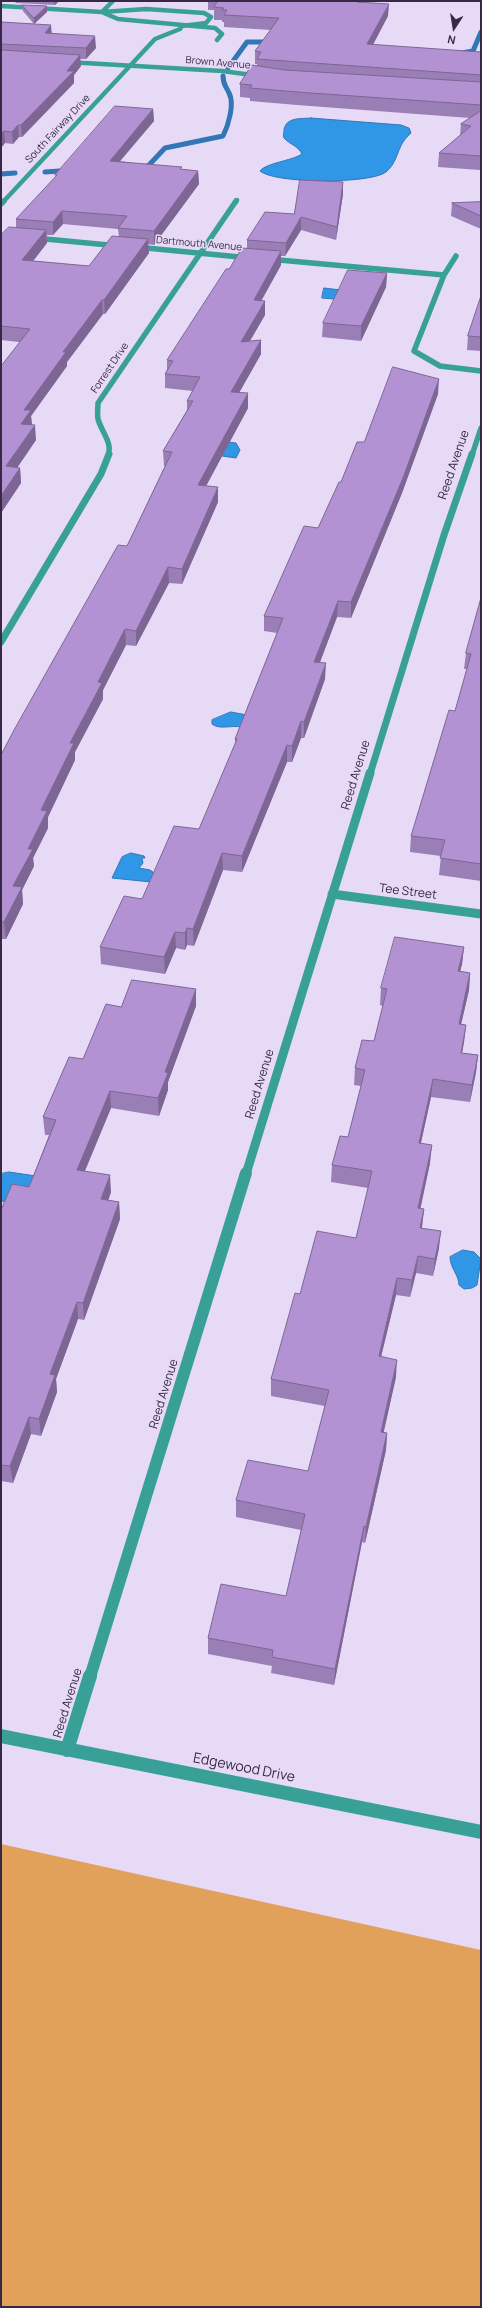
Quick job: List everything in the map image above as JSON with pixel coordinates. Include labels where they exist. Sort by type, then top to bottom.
[{"type":"street","points":[[102,12],[113,1]]},
{"type":"street","points":[[146,9],[152,2]]},
{"type":"street","points":[[1,6],[102,12],[146,9],[204,13],[211,17],[206,23],[182,26]]},
{"type":"street","points":[[102,12],[118,19],[215,28],[222,34],[217,40]]},
{"type":"street","name":"South Fairway Drive","points":[[1,204],[128,66],[155,39],[180,29],[182,26]]},
{"type":"street","name":"Brown Avenue","points":[[65,62],[264,76]]},
{"type":"street","name":"Forrest Drive","points":[[1,642],[101,474],[110,451],[106,436],[98,419],[98,403],[236,200]]},
{"type":"street","points":[[32,238],[124,246]]},
{"type":"street","name":"Dartmouth Avenue","points":[[131,247],[444,275]]},
{"type":"street","points":[[456,256],[444,275],[414,351],[440,366],[481,371]]},
{"type":"street","name":"Reed Avenue","points":[[68,1750],[332,894],[452,510],[481,428]]},
{"type":"street","name":"Tee Street","points":[[332,894],[481,914]]},
{"type":"street","name":"Edgewood Drive","points":[[1,1736],[481,1832]]},
{"type":"shaded area","points":[[1,1844],[481,1950],[481,2307],[1,2307]]},
{"type":"water","points":[[311,118],[401,125],[409,128],[411,133],[403,142],[394,162],[389,169],[377,176],[362,179],[323,181],[284,178],[269,175],[260,171],[263,168],[302,154],[284,138],[285,126],[294,120]]},
{"type":"water","points":[[324,288],[341,290],[336,294],[334,299],[322,298]]},
{"type":"water","points":[[219,441],[236,443],[240,450],[236,458],[215,455]]},
{"type":"water","points":[[231,712],[247,715],[241,727],[218,727],[212,724],[212,720]]},
{"type":"water","points":[[131,853],[144,856],[145,858],[142,858],[143,863],[139,868],[150,870],[157,875],[151,882],[112,878],[122,857]]},
{"type":"water","points":[[9,1172],[36,1176],[26,1199],[8,1202],[1,1201],[1,1174]]},
{"type":"water","points":[[463,1250],[474,1252],[481,1259],[477,1285],[472,1288],[464,1289],[459,1285],[458,1278],[450,1261],[450,1257]]},
{"type":"building","points":[[218,1],[358,1],[357,2],[389,4],[367,44],[481,52],[481,75],[257,59],[261,52],[255,51],[279,18],[224,15],[227,10],[222,10],[224,8],[214,7]]},
{"type":"building","points":[[22,5],[47,6],[34,18]]},
{"type":"building","points":[[1,22],[51,25],[45,33],[95,36],[86,48],[1,44]]},
{"type":"building","points":[[1,50],[80,55],[67,71],[74,71],[21,125],[18,125],[12,132],[4,131],[1,134]]},
{"type":"building","points":[[252,65],[285,70],[481,82],[481,105],[250,88],[252,85],[240,84]]},
{"type":"building","points":[[115,106],[153,109],[110,161],[182,167],[180,169],[198,171],[154,231],[118,228],[127,216],[62,211],[53,222],[16,219],[57,175],[55,175]]},
{"type":"building","points":[[481,111],[481,156],[439,153],[471,126],[461,124]]},
{"type":"building","points":[[300,180],[343,182],[337,227],[301,217],[286,243],[247,240],[265,212],[294,214]]},
{"type":"building","points":[[481,202],[481,216],[452,203]]},
{"type":"building","points":[[9,227],[46,230],[22,260],[89,266],[112,236],[148,239],[104,300],[102,300],[63,352],[66,352],[24,410],[31,410],[21,424],[35,425],[6,466],[20,468],[1,496],[1,366],[30,329],[1,326],[1,235]]},
{"type":"building","points":[[242,248],[281,251],[254,300],[265,301],[241,342],[261,340],[231,392],[248,393],[198,485],[218,487],[182,569],[168,567],[136,631],[125,629],[98,682],[102,683],[70,743],[74,743],[41,810],[47,811],[28,849],[33,849],[13,886],[22,887],[4,922],[1,922],[1,755],[118,545],[127,546],[172,452],[163,451],[193,401],[187,401],[200,377],[165,374],[173,361],[167,360],[226,269],[229,269]]},
{"type":"building","points":[[348,270],[387,273],[361,326],[323,323]]},
{"type":"building","points":[[481,296],[481,337],[468,336]]},
{"type":"building","points":[[393,367],[439,379],[403,478],[351,602],[338,601],[314,662],[326,663],[304,722],[301,721],[292,746],[287,745],[242,856],[222,853],[193,929],[187,928],[185,933],[175,932],[164,957],[100,947],[124,896],[142,899],[174,826],[199,829],[237,739],[235,739],[283,618],[264,616],[304,526],[318,528],[339,482],[341,482],[357,442],[364,442]]},
{"type":"building","points":[[481,598],[481,864],[440,858],[445,840],[411,836],[449,710],[455,711],[471,654],[466,653]]},
{"type":"building","points":[[395,937],[464,947],[458,971],[470,973],[459,1024],[466,1025],[461,1053],[478,1055],[472,1085],[433,1079],[419,1143],[432,1145],[418,1208],[424,1209],[420,1228],[441,1231],[435,1259],[418,1256],[412,1280],[397,1278],[379,1356],[397,1360],[381,1432],[387,1433],[366,1527],[364,1526],[335,1669],[272,1657],[273,1650],[208,1638],[221,1584],[286,1596],[305,1514],[236,1500],[248,1460],[308,1471],[329,1390],[271,1379],[295,1293],[300,1294],[317,1231],[356,1238],[372,1171],[332,1165],[340,1136],[348,1137],[365,1070],[355,1068],[362,1040],[374,1041],[387,989],[381,988]]},
{"type":"building","points":[[132,980],[196,989],[165,1072],[168,1073],[158,1098],[110,1091],[77,1170],[110,1175],[101,1199],[119,1202],[83,1303],[77,1302],[50,1374],[55,1375],[39,1419],[29,1417],[10,1466],[1,1465],[1,1210],[12,1184],[29,1187],[56,1120],[43,1117],[69,1057],[83,1059],[106,1004],[121,1007]]},
{"type":"waterway","points":[[456,54],[473,51],[481,32]]},
{"type":"waterway","points":[[228,68],[247,42],[277,42]]},
{"type":"waterway","points":[[137,170],[149,165],[165,148],[223,136],[229,121],[231,109],[231,98],[224,83],[223,76]]},
{"type":"waterway","points":[[45,172],[73,170]]},
{"type":"waterway","points":[[1,174],[15,173]]}]
